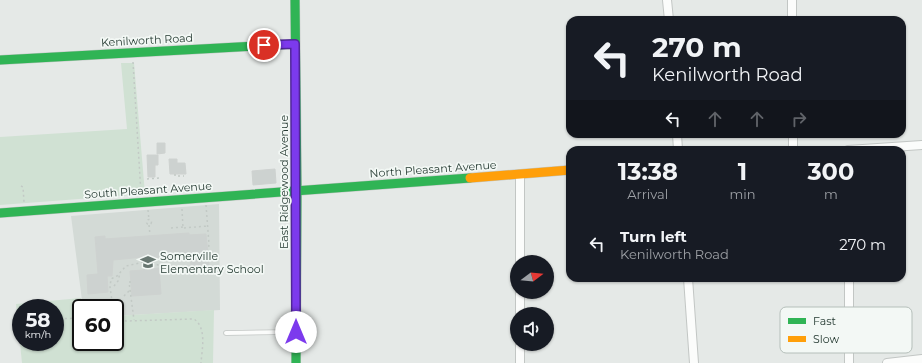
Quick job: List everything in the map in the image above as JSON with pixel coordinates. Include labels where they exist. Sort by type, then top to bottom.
[{"type":"street","name":"East Ridgewood Avenue","points":[[295,0],[297,191],[296,363]]},
{"type":"street","points":[[667,0],[669,16]]},
{"type":"street","points":[[792,0],[792,16]]},
{"type":"street","name":"Kenilworth Road","points":[[0,60],[295,44]]},
{"type":"street","points":[[906,146],[922,145]]},
{"type":"street","name":"North Pleasant Avenue","points":[[297,191],[566,170]]},
{"type":"street","points":[[520,174],[520,255]]},
{"type":"street","name":"South Pleasant Avenue","points":[[0,213],[297,191]]},
{"type":"street","points":[[688,282],[694,363]]},
{"type":"street","points":[[849,282],[849,307]]},
{"type":"street","points":[[520,351],[520,363]]},
{"type":"street","points":[[887,363],[922,359]]},
{"type":"lane","points":[[226,333],[296,332]]},
{"type":"path","points":[[133,60],[141,196]]},
{"type":"path","points":[[175,174],[175,176],[184,176]]},
{"type":"path","points":[[147,179],[160,178]]},
{"type":"path","points":[[21,186],[23,187],[24,204]]},
{"type":"path","points":[[206,205],[208,253]]},
{"type":"path","points":[[182,207],[183,227]]},
{"type":"path","points":[[148,210],[148,220],[151,222],[149,225],[150,235]]},
{"type":"path","points":[[171,228],[208,226]]},
{"type":"path","points":[[111,299],[110,281],[126,266],[144,262]]},
{"type":"path","points":[[152,262],[161,266],[163,269]]},
{"type":"path","points":[[114,286],[118,281],[120,273]]},
{"type":"path","points":[[131,282],[129,282],[134,320]]},
{"type":"path","points":[[124,296],[130,290]]},
{"type":"path","points":[[124,319],[194,319],[202,328],[201,363]]},
{"type":"shaded area","name":"Somerville Elementary School","points":[[219,204],[220,310],[124,315],[124,299],[82,299],[71,216]]},
{"type":"green space","points":[[121,63],[134,63],[145,194],[0,205],[0,137],[127,129]]},
{"type":"green space","points":[[81,298],[72,299],[72,351],[124,351],[124,315],[214,310],[213,363],[22,363],[21,351],[64,351],[64,300]]},
{"type":"building","points":[[157,143],[165,143],[165,153],[157,154]]},
{"type":"building","points":[[147,155],[158,155],[158,165],[155,165],[155,177],[148,177]]},
{"type":"building","points":[[169,159],[177,159],[177,163],[185,163],[186,174],[170,174]]},
{"type":"building","points":[[275,169],[276,183],[253,185],[252,171]]},
{"type":"building","points":[[189,233],[189,235],[206,234],[209,265],[191,266],[190,255],[152,258],[152,269],[159,268],[161,294],[132,296],[130,271],[144,270],[143,257],[113,260],[112,276],[107,276],[108,292],[88,294],[87,275],[98,274],[95,237],[105,236],[105,239]]},
{"type":"traffic: fast","points":[[295,0],[297,191],[296,363]]},
{"type":"traffic: fast","points":[[0,60],[295,44]]},
{"type":"traffic: fast","points":[[0,213],[470,178]]},
{"type":"traffic: slow","points":[[470,178],[566,170]]},
{"type":"place","name":"Somerville Elementary School","points":[[148,262]]},
{"type":"route","points":[[264,45],[295,44],[297,191],[296,332]]}]
